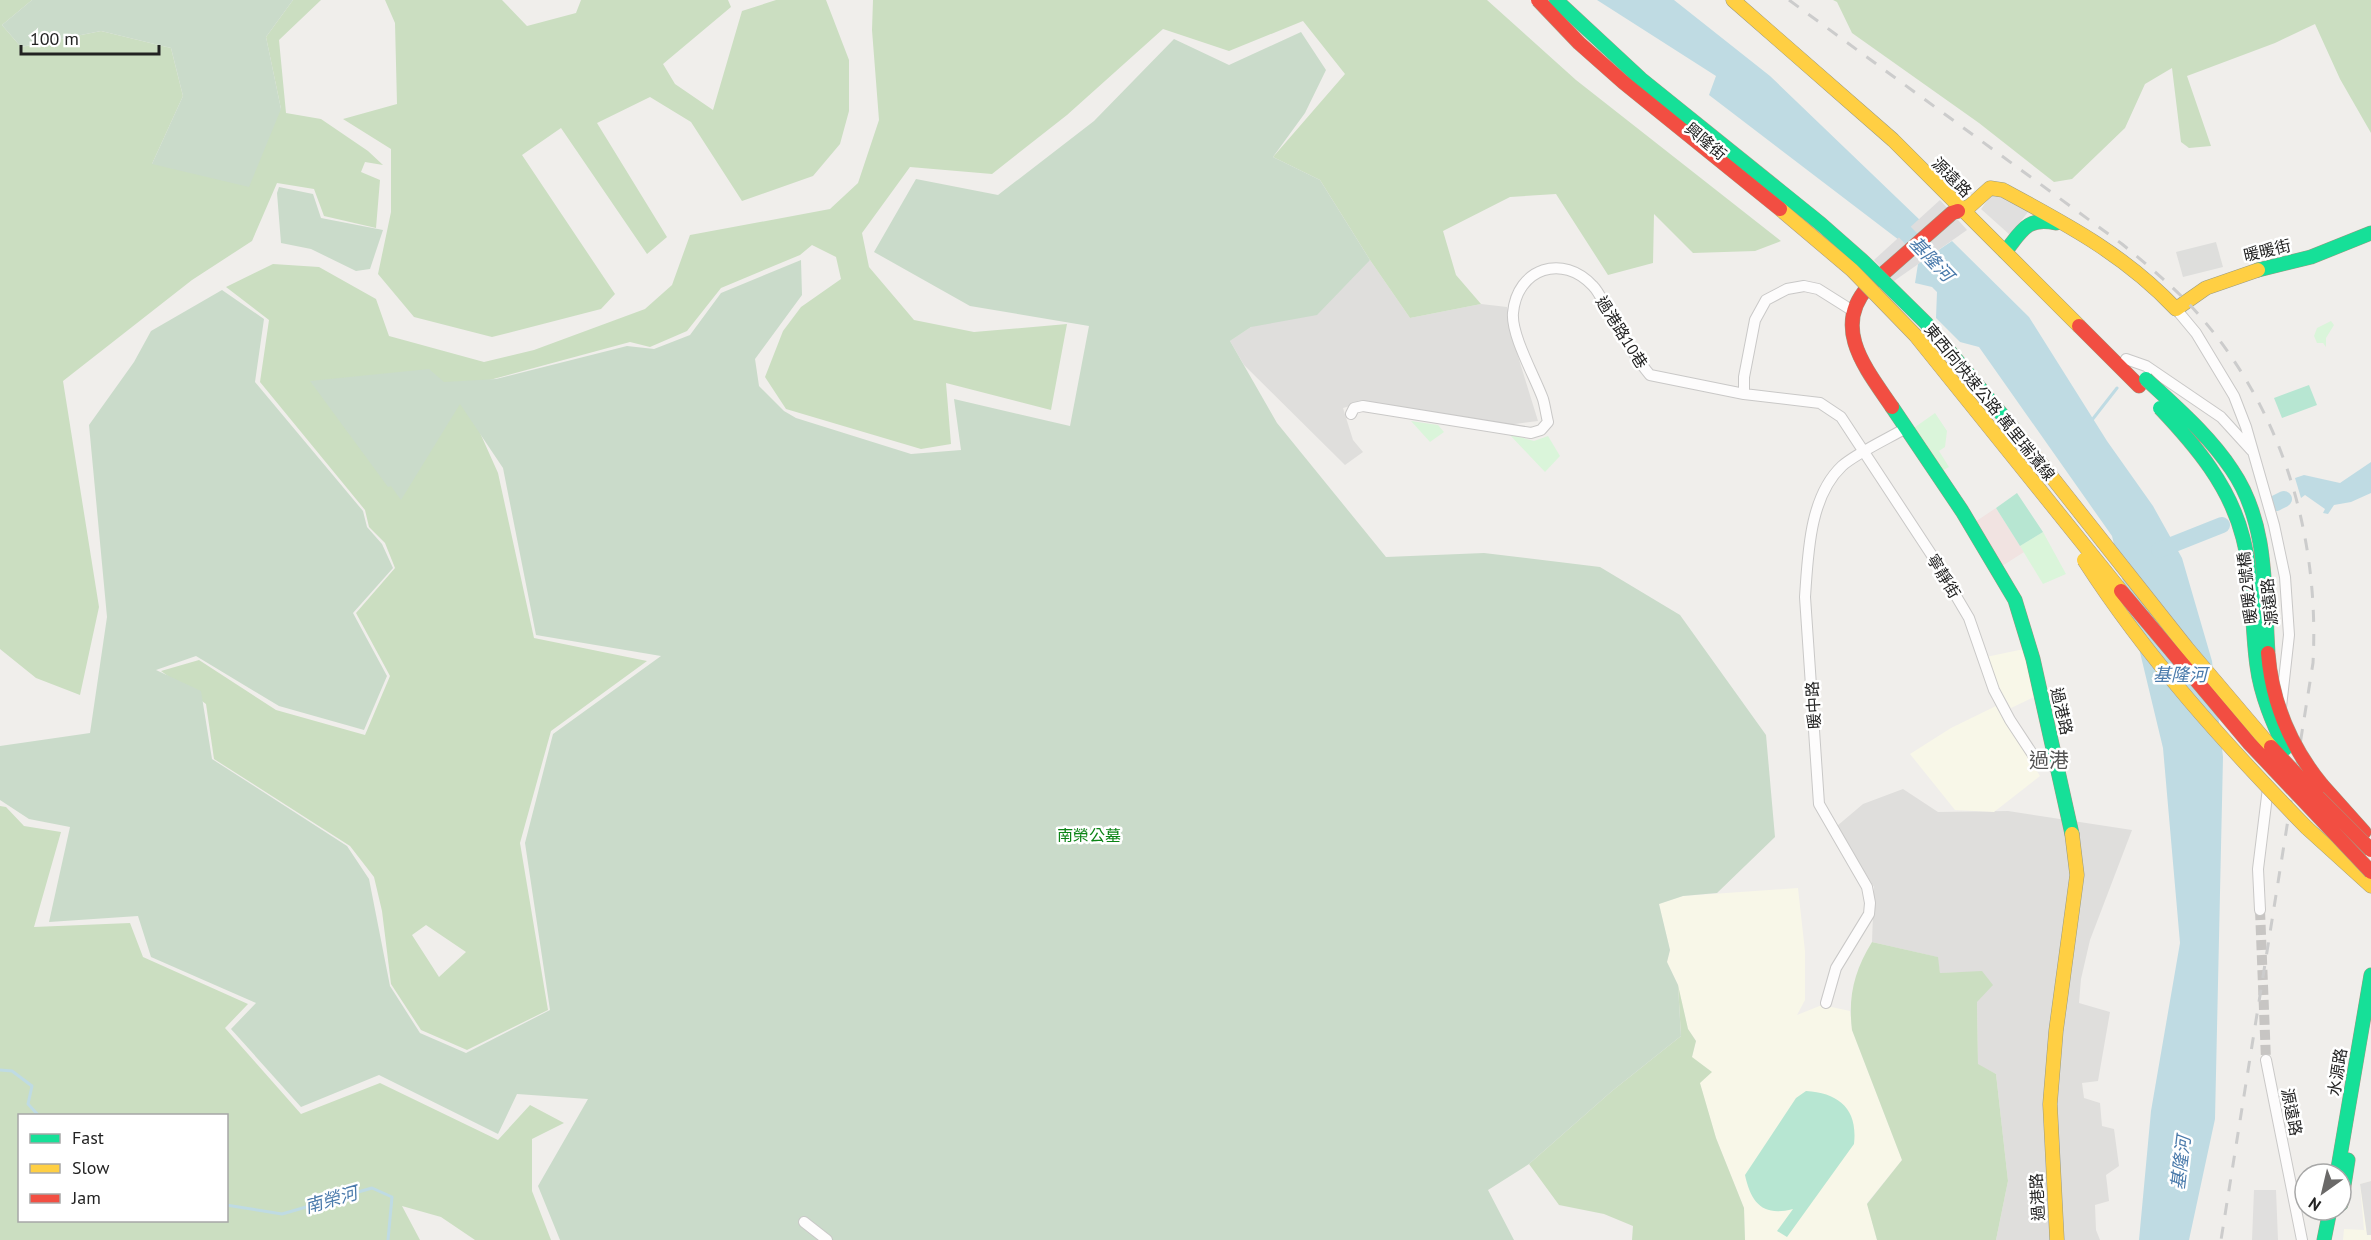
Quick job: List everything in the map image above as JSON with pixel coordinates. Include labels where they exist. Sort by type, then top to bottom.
[{"type":"main road","name":"東西向快速公路 萬里瑞濱線","points":[[1537,0],[1569,35],[1617,80],[1763,194],[1893,311],[1968,399],[2238,732],[2317,818],[2371,872]]},
{"type":"main road","name":"東西向快速公路 萬里瑞濱線","points":[[1556,0],[1606,49],[1672,106],[1775,184],[1842,242],[1908,304],[1989,399],[2231,700],[2371,850]]},
{"type":"main road","name":"源遠路","points":[[1733,0],[1893,140],[1961,210],[2008,249],[2126,359],[2142,382]]},
{"type":"main road","name":"源遠路","points":[[1746,0],[1900,134],[1961,210]]},
{"type":"main road","points":[[1853,311],[1859,297],[1876,280],[1990,188],[2003,190],[2063,225],[2089,237],[2157,289],[2176,309]]},
{"type":"main road","points":[[2008,249],[2027,224],[2044,220],[2063,225]]},
{"type":"main road","name":"暖暖街","points":[[2176,309],[2193,295],[2217,282],[2246,271],[2313,256],[2371,233]]},
{"type":"main road","name":"源遠路","points":[[2008,249],[2142,382]]},
{"type":"main road","name":"過港路","points":[[1853,311],[1852,332],[1865,367],[1962,511],[2015,600],[2033,660],[2058,767],[2074,844],[2077,875],[2056,1031],[2050,1104],[2057,1240]]},
{"type":"main road","name":"暖暖2號橋","points":[[2142,382],[2214,471],[2223,484],[2236,513],[2248,561],[2261,690],[2275,728],[2291,760],[2314,788]]},
{"type":"main road","points":[[2059,513],[2101,588],[2137,637],[2218,733],[2307,828],[2371,885]]},
{"type":"main road","points":[[2314,788],[2362,823],[2371,825]]},
{"type":"main road","points":[[2314,788],[2371,841]]},
{"type":"main road","points":[[2314,788],[2371,878]]},
{"type":"main road","points":[[2345,810],[2371,841]]},
{"type":"main road","name":"水源路","points":[[2339,1162],[2371,975]]},
{"type":"main road","name":"水源路","points":[[2348,1162],[2371,1034]]},
{"type":"main road","points":[[2324,1240],[2328,1222]]},
{"type":"main road","points":[[2335,1240],[2338,1222]]},
{"type":"street","name":"興隆街","points":[[1537,0],[1876,280]]},
{"type":"street","name":"過港路10巷","points":[[1351,414],[1354,408],[1363,406],[1532,433],[1541,430],[1548,422],[1544,401],[1518,336],[1513,313],[1525,282],[1533,273],[1552,267],[1577,274],[1593,285],[1639,363],[1650,375],[1744,394]]},
{"type":"street","points":[[1744,394],[1744,377],[1755,320],[1766,300],[1787,289],[1804,286],[1818,289],[1853,311]]},
{"type":"street","points":[[2176,309],[2196,333],[2234,396],[2254,453]]},
{"type":"street","name":"源遠路","points":[[2126,359],[2146,366],[2221,417],[2254,453],[2285,577],[2289,635],[2258,869],[2260,910]]},
{"type":"street","name":"寧靜街","points":[[1744,394],[1804,400],[1820,404],[1841,417],[1933,557],[1969,618],[1994,690],[2022,739],[2035,758],[2045,764],[2058,767]]},
{"type":"street","name":"暖中路","points":[[1826,1003],[1836,968],[1869,914],[1870,903],[1867,887],[1819,804],[1805,597],[1815,514],[1833,477],[1843,465],[1906,428]]},
{"type":"street","name":"源遠路","points":[[2266,1060],[2302,1240]]},
{"type":"street","points":[[804,1222],[827,1240]]},
{"type":"shaded area","points":[[1994,191],[2028,212],[2010,235],[1981,209]]},
{"type":"shaded area","points":[[2216,242],[2223,267],[2183,277],[2176,252]]},
{"type":"shaded area","points":[[1370,260],[1410,318],[1481,304],[1507,307],[1517,353],[1538,421],[1508,425],[1364,402],[1343,408],[1353,440],[1363,452],[1345,465],[1244,365],[1230,341]]},
{"type":"shaded area","points":[[1996,508],[2024,552],[2002,566],[1975,522]]},
{"type":"shaded area","points":[[2024,649],[2036,696],[2011,708],[1992,676],[1986,657]]},
{"type":"shaded area","points":[[1996,706],[2040,776],[1994,812],[1955,810],[1910,754],[1951,728]]},
{"type":"shaded area","points":[[1903,789],[1938,812],[2008,811],[2132,830],[2090,940],[2081,979],[2079,1003],[2110,1012],[2098,1081],[2082,1083],[2084,1098],[2100,1103],[2102,1126],[2114,1129],[2119,1166],[2106,1175],[2109,1201],[2095,1205],[2096,1230],[2100,1240],[1996,1240],[2008,1181],[1996,1074],[1978,1065],[1977,1002],[1982,972],[1940,973],[1937,957],[1872,942],[1874,887],[1837,826],[1863,804]]},
{"type":"shaded area","points":[[1798,888],[1805,951],[1805,1000],[1797,1015],[1822,1005],[1850,1011],[1852,1030],[1902,1160],[1867,1203],[1877,1240],[1745,1240],[1744,1208],[1716,1138],[1692,1057],[1696,1041],[1688,1029],[1678,985],[1667,962],[1670,950],[1659,904],[1683,896]]},
{"type":"shaded area","points":[[2371,1181],[2371,1240],[2343,1240],[2344,1229],[2364,1230],[2360,1184]]},
{"type":"shaded area","points":[[2371,1181],[2371,1235],[2367,1235],[2360,1184]]},
{"type":"shaded area","points":[[2254,1190],[2276,1190],[2278,1240],[2252,1240]]},
{"type":"green space","points":[[0,0],[32,0],[2,25],[21,47],[101,31],[171,48],[183,96],[152,164],[281,109],[266,37],[293,0],[321,0],[279,40],[286,113],[321,119],[368,151],[383,165],[365,162],[361,172],[380,180],[376,228],[324,216],[314,189],[277,183],[252,241],[192,280],[63,381],[99,607],[80,695],[36,678],[0,649]]},
{"type":"green space","points":[[32,0],[293,0],[266,37],[281,109],[249,187],[152,164],[183,96],[171,48],[101,31],[21,47],[2,25]]},
{"type":"green space","points":[[385,0],[502,0],[527,26],[576,13],[581,0],[728,0],[731,7],[663,64],[675,84],[713,110],[742,11],[776,0],[826,0],[849,60],[849,111],[840,144],[813,176],[742,201],[691,122],[650,97],[597,123],[667,237],[647,254],[561,128],[522,155],[615,294],[601,309],[492,337],[414,317],[378,274],[391,212],[391,149],[343,119],[397,104],[395,23]]},
{"type":"green space","points":[[873,0],[1487,0],[1576,80],[1781,241],[1755,251],[1693,253],[1654,214],[1653,263],[1608,275],[1556,194],[1510,197],[1443,231],[1456,275],[1481,304],[1410,318],[1370,260],[1320,180],[1273,157],[1345,74],[1303,21],[1229,51],[1163,29],[1067,115],[992,174],[910,167],[862,233],[869,267],[914,320],[974,332],[1067,324],[1051,410],[946,383],[951,444],[921,449],[786,409],[765,377],[783,331],[801,307],[841,279],[836,257],[812,245],[800,255],[721,288],[687,331],[650,347],[630,342],[460,388],[498,473],[534,638],[647,661],[551,731],[520,843],[548,1010],[467,1050],[421,1030],[391,984],[382,911],[374,877],[350,846],[214,759],[206,704],[161,671],[199,660],[276,710],[365,735],[390,676],[356,613],[395,568],[385,543],[369,527],[365,510],[260,382],[269,320],[226,287],[273,264],[319,267],[376,299],[389,336],[484,362],[534,350],[645,309],[672,285],[690,235],[830,209],[858,183],[879,120],[872,30]],"holes":[[[426,925],[466,952],[439,977],[412,935]]]},
{"type":"green space","points":[[1833,0],[2371,0],[2371,133],[2340,79],[2315,24],[2275,43],[2187,76],[2211,146],[2189,148],[2181,142],[2172,68],[2145,84],[2125,128],[2072,179],[2054,182],[1979,123],[1852,33],[1837,2]]},
{"type":"green space","name":"南榮公墓","points":[[1301,32],[1326,70],[1305,113],[1273,157],[1320,180],[1370,260],[1317,315],[1251,327],[1230,341],[1277,423],[1386,557],[1484,553],[1600,567],[1680,615],[1766,735],[1775,837],[1717,893],[1683,896],[1659,904],[1670,950],[1667,962],[1678,985],[1681,1036],[1612,1091],[1529,1164],[1488,1190],[1514,1240],[560,1240],[538,1186],[588,1099],[517,1094],[498,1134],[379,1075],[301,1107],[231,1029],[256,1003],[151,957],[138,916],[49,922],[70,827],[29,819],[0,800],[0,746],[90,733],[107,617],[89,425],[134,362],[151,331],[222,290],[264,319],[255,382],[363,511],[367,527],[382,544],[393,568],[353,613],[387,676],[364,730],[279,706],[196,656],[156,670],[201,691],[212,759],[347,846],[369,879],[390,986],[420,1033],[466,1053],[550,1010],[525,843],[553,734],[661,656],[536,635],[503,468],[460,404],[401,500],[391,486],[388,487],[310,381],[429,369],[444,382],[496,379],[627,346],[654,349],[690,335],[721,293],[801,260],[802,295],[755,359],[759,386],[784,411],[796,418],[911,454],[961,450],[954,399],[1070,426],[1089,326],[970,306],[874,252],[916,179],[998,195],[1094,121],[1174,39],[1229,65]]},
{"type":"green space","points":[[279,187],[313,194],[321,218],[383,230],[370,269],[356,271],[311,249],[281,243],[277,193]]},
{"type":"green space","points":[[2331,321],[2334,325],[2326,338],[2326,347],[2323,343],[2317,343],[2314,336],[2317,328]]},
{"type":"green space","points":[[2309,385],[2317,405],[2282,418],[2274,398]]},
{"type":"green space","points":[[1935,413],[1947,431],[1945,447],[1939,451],[1949,467],[1940,472],[1911,430]]},
{"type":"green space","points":[[1411,421],[1438,425],[1444,432],[1430,442]]},
{"type":"green space","points":[[1509,434],[1534,441],[1548,436],[1560,456],[1545,472]]},
{"type":"green space","points":[[2017,493],[2043,532],[2020,546],[1996,508]]},
{"type":"green space","points":[[2043,532],[2066,574],[2043,584],[2020,546]]},
{"type":"green space","points":[[0,806],[6,807],[24,826],[61,832],[34,927],[130,923],[143,957],[248,1004],[225,1028],[301,1114],[380,1083],[498,1140],[530,1105],[564,1123],[532,1139],[532,1191],[551,1240],[475,1240],[441,1217],[402,1206],[420,1240],[0,1240]]},
{"type":"green space","points":[[1872,942],[1938,957],[1940,973],[1982,971],[1993,985],[1977,1002],[1978,1064],[1996,1074],[2008,1181],[1996,1240],[1877,1240],[1867,1204],[1902,1160],[1852,1030],[1851,1006],[1854,984],[1861,963]]},
{"type":"green space","points":[[1678,985],[1688,1029],[1696,1041],[1692,1057],[1712,1072],[1700,1083],[1716,1138],[1744,1208],[1745,1240],[1632,1240],[1633,1226],[1604,1214],[1559,1205],[1529,1164],[1612,1091],[1681,1036]]},
{"type":"green space","points":[[1806,1091],[1828,1095],[1844,1105],[1853,1121],[1854,1144],[1787,1237],[1777,1231],[1793,1209],[1774,1211],[1760,1206],[1751,1193],[1745,1175],[1796,1098]]},
{"type":"water","points":[[1597,0],[1674,0],[1770,76],[1922,222],[1899,240],[1709,95],[1716,76]]},
{"type":"water","name":"基隆河","points":[[1952,241],[2029,317],[2107,441],[2153,506],[2182,558],[2212,661],[2223,757],[2215,1119],[2189,1240],[2139,1240],[2151,1111],[2180,943],[2163,748],[2112,536],[1979,347],[1960,342],[1936,318],[1937,292],[1932,287],[1915,283],[1918,264]]},
{"type":"water","points":[[2371,462],[2371,493],[2351,502],[2334,505],[2328,514],[2323,513],[2325,509],[2305,495],[2301,498],[2295,478],[2304,475],[2340,483]]},
{"type":"pier","points":[[1940,200],[1967,230],[1894,281],[1874,260]]},
{"type":"waterway","name":"基隆河","points":[[1892,219],[1943,271]]},
{"type":"waterway","points":[[2092,420],[2117,388]]},
{"type":"waterway","points":[[2276,503],[2284,499]]},
{"type":"waterway","points":[[2159,550],[2222,525]]},
{"type":"waterway","name":"南榮河","points":[[0,1070],[12,1071],[32,1086],[28,1104],[37,1114]]},
{"type":"waterway","name":"南榮河","points":[[228,1205],[282,1214],[372,1188],[392,1197],[388,1240]]},
{"type":"tunnel","points":[[2260,910],[2266,1060]]},
{"type":"railway","points":[[1789,0],[2122,244],[2174,289],[2221,343],[2248,383],[2270,426],[2288,471],[2301,518],[2309,565],[2313,614],[2313,663],[2221,1240]]},
{"type":"traffic: fast","points":[[1556,0],[1641,79],[1821,224],[1864,262],[1926,323],[2013,428]]},
{"type":"traffic: fast","points":[[2005,252],[2021,232],[2031,224],[2046,221],[2056,223]]},
{"type":"traffic: fast","points":[[2258,270],[2311,257],[2371,233]]},
{"type":"traffic: fast","points":[[2146,379],[2213,445],[2244,491],[2259,536],[2265,583],[2268,653]]},
{"type":"traffic: fast","points":[[1892,407],[1962,511],[2015,600],[2033,659],[2072,834]]},
{"type":"traffic: fast","points":[[2160,408],[2199,452],[2221,484],[2237,519],[2247,554],[2255,650],[2261,688],[2285,749]]},
{"type":"traffic: fast","points":[[2339,1162],[2371,975]]},
{"type":"traffic: fast","points":[[2324,1240],[2328,1222]]},
{"type":"traffic: slow","points":[[1733,0],[1893,140],[2079,326]]},
{"type":"traffic: slow","points":[[1958,211],[1970,206],[1990,188],[2003,190],[2095,242],[2137,273],[2176,309],[2206,288],[2258,270]]},
{"type":"traffic: slow","points":[[1780,209],[1852,270],[1916,336],[2121,591]]},
{"type":"traffic: slow","points":[[2013,428],[2187,648],[2271,747]]},
{"type":"traffic: slow","points":[[2084,560],[2134,632],[2189,700],[2307,828]]},
{"type":"traffic: slow","points":[[2307,828],[2371,886]]},
{"type":"traffic: slow","points":[[2057,1240],[2050,1104],[2056,1031],[2077,875],[2072,834]]},
{"type":"traffic: jam","points":[[1538,0],[1579,43],[1623,82],[1780,209]]},
{"type":"traffic: jam","points":[[1892,407],[1872,378],[1857,348],[1853,333],[1853,318],[1857,302],[1868,287],[1952,213],[1958,211]]},
{"type":"traffic: jam","points":[[2079,326],[2139,386]]},
{"type":"traffic: jam","points":[[2121,591],[2249,743],[2371,872]]},
{"type":"traffic: jam","points":[[2268,653],[2274,689],[2285,724],[2301,755],[2322,785]]},
{"type":"traffic: jam","points":[[2271,747],[2371,850]]},
{"type":"traffic: jam","points":[[2322,785],[2364,832]]},
{"type":"district","name":"過港","points":[[2049,760]]}]
